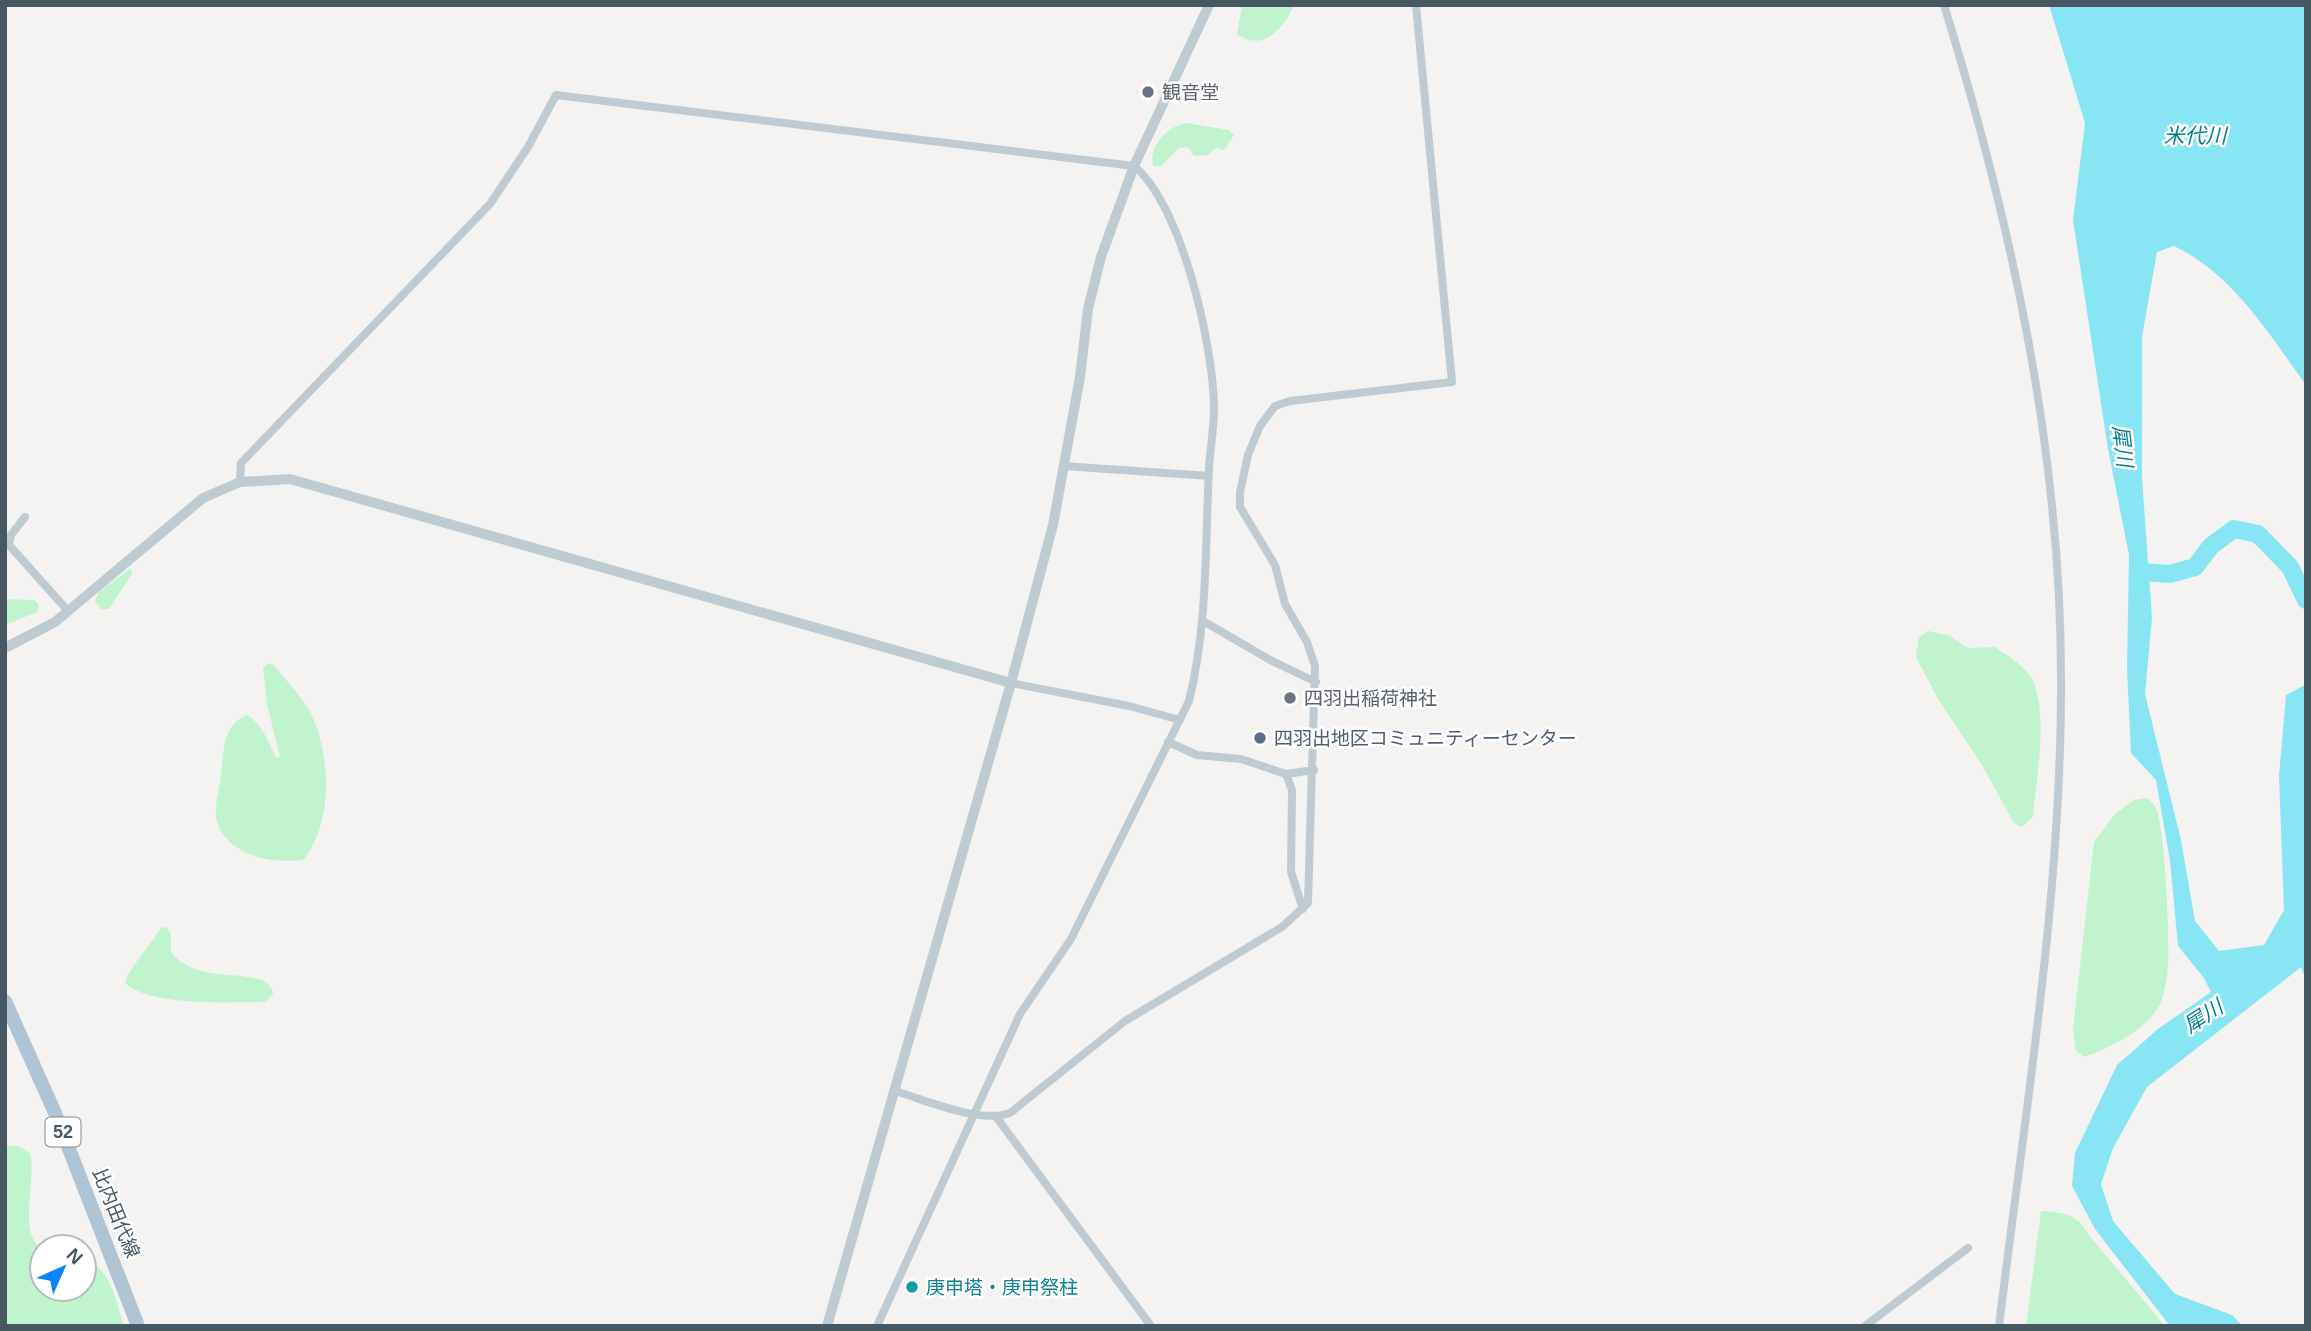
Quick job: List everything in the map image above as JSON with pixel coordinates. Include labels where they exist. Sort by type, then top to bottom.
[{"type":"main road","name":"比内田代線","points":[[5,1001],[65,1138],[138,1326]]},
{"type":"street","points":[[827,1326],[1012,682],[1053,525],[1088,309],[1101,257],[1134,166],[1209,5]]},
{"type":"street","points":[[895,1091],[996,1118],[1029,1099],[1125,1021],[1278,930],[1308,903],[1311,885],[1317,682],[1314,659],[1285,604],[1275,565],[1240,507],[1240,492],[1248,455],[1260,426],[1275,406],[1290,401],[1452,382],[1416,5]]},
{"type":"street","points":[[1944,5],[1973,99],[2011,250],[2042,426],[2062,675],[2059,794],[2048,919],[1999,1326]]},
{"type":"street","points":[[240,482],[241,463],[490,204],[539,130],[556,95],[1134,166],[1149,177],[1180,247],[1206,338],[1214,409],[1203,621],[1198,664],[1189,701],[1180,720],[1071,939],[1020,1014],[877,1326]]},
{"type":"street","points":[[1063,466],[1209,477]]},
{"type":"street","points":[[5,648],[55,622],[182,514],[210,494],[240,482],[290,479],[1012,682],[1129,706],[1180,720]]},
{"type":"street","points":[[25,517],[11,535],[9,545],[68,611]]},
{"type":"street","points":[[1203,621],[1272,661],[1317,682]]},
{"type":"street","points":[[1168,742],[1196,755],[1241,759],[1286,774],[1314,770]]},
{"type":"street","points":[[1286,774],[1292,790],[1291,872],[1303,909]]},
{"type":"street","points":[[996,1118],[1151,1326]]},
{"type":"street","points":[[1865,1326],[1968,1248]]},
{"type":"green space","points":[[1242,5],[1294,5],[1285,22],[1272,35],[1255,41],[1237,34]]},
{"type":"green space","points":[[1186,123],[1229,130],[1234,135],[1224,150],[1216,148],[1208,155],[1194,156],[1188,147],[1179,148],[1160,167],[1153,166],[1154,151],[1161,138],[1172,128]]},
{"type":"green space","points":[[131,568],[132,574],[109,609],[101,609],[95,601],[99,592]]},
{"type":"green space","points":[[5,599],[34,600],[39,604],[37,612],[5,625]]},
{"type":"green space","points":[[1928,631],[1948,635],[1968,648],[1995,647],[2020,665],[2032,679],[2040,710],[2040,747],[2033,817],[2022,827],[2014,823],[1983,767],[1937,697],[1916,657],[1919,637]]},
{"type":"green space","points":[[268,663],[274,665],[310,711],[323,753],[326,772],[324,810],[313,845],[303,860],[278,861],[241,850],[223,834],[216,817],[224,748],[229,732],[239,719],[247,715],[253,719],[277,758],[280,757],[267,704],[263,668]]},
{"type":"green space","points":[[2147,798],[2155,806],[2159,816],[2164,857],[2168,952],[2164,994],[2155,1012],[2138,1029],[2117,1043],[2084,1057],[2076,1051],[2073,1029],[2094,842],[2115,814],[2134,800]]},
{"type":"green space","points":[[167,927],[171,935],[171,952],[184,963],[215,974],[259,979],[269,985],[273,994],[266,1002],[213,1002],[171,1000],[137,991],[125,983],[127,977],[161,928]]},
{"type":"green space","points":[[5,1146],[18,1146],[30,1153],[32,1164],[28,1303],[98,1303],[98,1268],[111,1286],[124,1326],[5,1326]]},
{"type":"green space","points":[[2041,1211],[2063,1214],[2079,1222],[2165,1326],[2026,1326]]},
{"type":"water","name":"米代川","points":[[2049,5],[2303,5],[2306,15],[2306,385],[2248,307],[2215,273],[2174,246],[2157,252],[2142,337],[2142,478],[2152,618],[2145,694],[2181,840],[2195,921],[2219,951],[2264,945],[2284,910],[2279,776],[2286,695],[2303,686],[2306,688],[2306,981],[2301,967],[2147,1087],[2113,1148],[2101,1184],[2113,1221],[2175,1294],[2232,1315],[2243,1326],[2170,1326],[2095,1229],[2072,1186],[2075,1153],[2117,1065],[2158,1029],[2211,992],[2204,978],[2178,946],[2170,861],[2156,780],[2131,753],[2127,669],[2129,555],[2108,449],[2073,220],[2085,123]]},
{"type":"waterway","name":"犀川","points":[[2138,560],[2139,572],[2170,574],[2195,567],[2211,546],[2234,529],[2258,534],[2290,567],[2306,600]]},
{"type":"place","name":"観音堂","points":[[1148,92]]},
{"type":"place","name":"四羽出稲荷神社","points":[[1290,698]]},
{"type":"place","name":"四羽出地区コミュニティーセンター","points":[[1260,738]]},
{"type":"place","name":"庚申塔・庚申祭柱","points":[[912,1287]]}]
